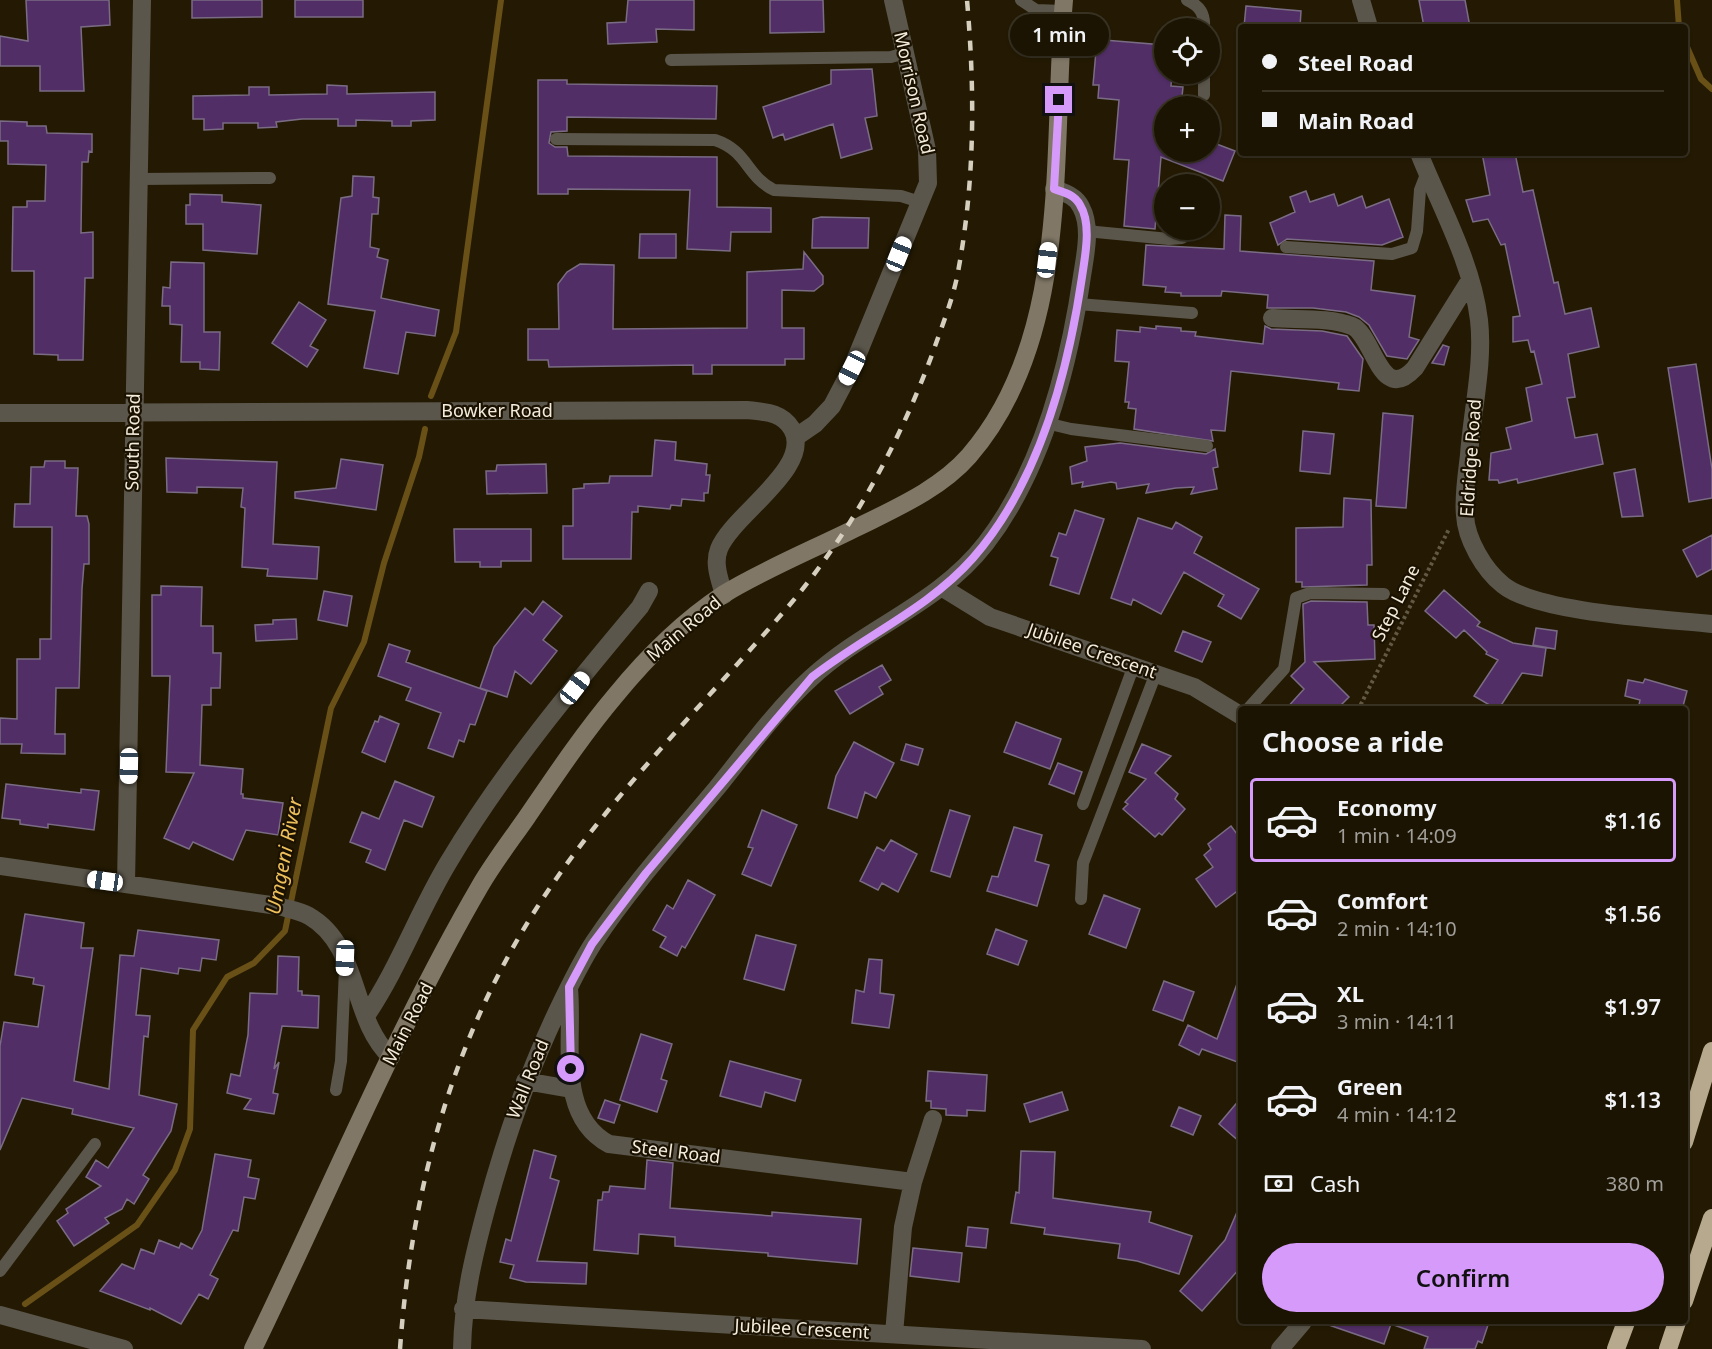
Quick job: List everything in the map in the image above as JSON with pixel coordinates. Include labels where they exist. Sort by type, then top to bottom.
[{"type":"highway","points":[[1688,1129],[1712,1051]]},
{"type":"highway","points":[[1688,1289],[1712,1218]]},
{"type":"highway","points":[[1616,1349],[1625,1324]]},
{"type":"highway","points":[[1668,1349],[1676,1324]]},
{"type":"main road","name":"Main Road","points":[[253,1349],[391,1057],[481,884],[561,766],[613,698],[654,651],[724,595],[905,503],[943,480],[970,456],[1012,388],[1033,338],[1042,293],[1054,189],[1064,6]]},
{"type":"street","name":"South Road","points":[[126,884],[142,0]]},
{"type":"street","name":"Morrison Road","points":[[796,437],[815,424],[832,406],[852,368],[928,183],[930,168],[893,0]]},
{"type":"street","points":[[1361,0],[1369,24]]},
{"type":"street","name":"Eldridge Road","points":[[1420,156],[1470,280],[1479,320],[1480,355],[1465,515],[1474,546],[1485,565],[1503,585],[1544,603],[1712,624]]},
{"type":"street","name":"Wall Road","points":[[462,1349],[462,1309],[471,1264],[500,1156],[525,1081],[592,944],[632,891],[796,693],[840,655],[943,588],[970,561],[1001,521],[1033,458],[1046,423],[1068,353],[1078,304],[1086,231],[1080,204],[1069,194],[1054,189]]},
{"type":"street","points":[[1272,318],[1352,326],[1367,340],[1380,369],[1388,376],[1398,378],[1407,376],[1415,368],[1470,280]]},
{"type":"street","name":"Bowker Road","points":[[0,413],[747,410],[774,413],[788,422],[796,437]]},
{"type":"street","points":[[724,595],[716,565],[718,549],[732,530],[789,467],[796,451],[796,437]]},
{"type":"street","name":"Jubilee Crescent","points":[[943,588],[990,617],[1194,687],[1238,714]]},
{"type":"street","points":[[366,1016],[390,981],[447,864],[512,768],[640,607],[649,591]]},
{"type":"street","points":[[0,866],[278,906],[309,915],[331,934],[345,958],[373,1036],[391,1057]]},
{"type":"street","name":"Steel Road","points":[[569,987],[571,1089],[593,1135],[609,1144],[913,1182]]},
{"type":"street","points":[[525,1081],[571,1089]]},
{"type":"street","points":[[894,1334],[903,1227],[913,1182],[933,1119]]},
{"type":"street","name":"Jubilee Crescent","points":[[462,1309],[1142,1349]]},
{"type":"street","points":[[0,1315],[123,1349]]},
{"type":"street","points":[[1280,1349],[1301,1324]]},
{"type":"lane","points":[[1021,0],[1036,10],[1064,6]]},
{"type":"lane","points":[[1187,0],[1196,4],[1204,18]]},
{"type":"lane","points":[[671,60],[891,57],[905,53]]},
{"type":"lane","points":[[1204,84],[1204,95]]},
{"type":"lane","points":[[556,139],[715,140],[740,152],[763,185],[774,190],[901,196],[920,202]]},
{"type":"lane","points":[[1286,247],[1392,254],[1412,248],[1417,231],[1420,190],[1426,172]]},
{"type":"lane","points":[[139,179],[270,178]]},
{"type":"lane","points":[[1086,231],[1154,238]]},
{"type":"lane","points":[[1078,304],[1192,313]]},
{"type":"lane","points":[[1046,423],[1071,429],[1207,446]]},
{"type":"lane","points":[[1250,706],[1284,669],[1296,598],[1310,594],[1384,594]]},
{"type":"lane","points":[[1083,804],[1134,665]]},
{"type":"lane","points":[[1081,899],[1083,863],[1156,673]]},
{"type":"lane","points":[[336,1090],[341,1060],[345,958]]},
{"type":"lane","points":[[0,1271],[95,1144]]},
{"type":"path","name":"Step Lane","points":[[1360,706],[1447,531],[1465,515]]},
{"type":"building","points":[[26,0],[109,0],[110,25],[81,27],[84,91],[40,91],[40,66],[0,66],[0,36],[28,41]]},
{"type":"building","points":[[192,0],[262,0],[262,17],[192,18]]},
{"type":"building","points":[[295,0],[363,0],[363,17],[295,17]]},
{"type":"building","points":[[628,0],[694,0],[694,30],[656,29],[657,42],[608,44],[607,23],[626,22]]},
{"type":"building","points":[[770,0],[823,0],[824,32],[770,33]]},
{"type":"building","points":[[1419,0],[1465,0],[1469,24],[1423,24]]},
{"type":"building","points":[[1246,6],[1301,11],[1300,24],[1244,24]]},
{"type":"building","points":[[1104,40],[1154,44],[1154,84],[1183,87],[1182,96],[1154,96],[1154,162],[1161,162],[1160,174],[1154,174],[1154,229],[1124,226],[1129,160],[1114,159],[1119,100],[1098,98],[1099,85],[1093,85],[1096,51],[1102,52]]},
{"type":"building","points":[[872,69],[877,116],[865,118],[872,149],[841,158],[833,124],[785,140],[783,134],[773,138],[763,107],[831,84],[831,70]]},
{"type":"building","points":[[538,80],[567,80],[567,84],[717,86],[716,119],[567,117],[567,131],[551,132],[549,143],[555,147],[567,147],[568,156],[717,157],[717,207],[771,208],[771,232],[731,232],[730,251],[687,249],[690,190],[568,189],[568,194],[538,194]]},
{"type":"building","points":[[327,85],[347,86],[347,94],[435,92],[435,120],[411,121],[411,126],[392,126],[392,121],[356,120],[356,126],[338,126],[338,119],[302,119],[276,122],[277,127],[258,128],[258,123],[223,123],[223,129],[204,130],[204,119],[193,119],[193,96],[249,95],[249,87],[269,87],[269,95],[327,94]]},
{"type":"building","points":[[0,121],[27,122],[27,126],[46,126],[47,133],[92,134],[92,152],[89,151],[88,162],[82,162],[81,233],[93,232],[93,278],[85,278],[83,360],[58,360],[58,355],[34,354],[34,271],[12,271],[13,207],[27,207],[27,201],[45,201],[46,165],[8,164],[8,141],[0,141]]},
{"type":"building","points":[[1220,145],[1235,151],[1223,181],[1220,180],[1220,174],[1205,174],[1174,162],[1220,162]]},
{"type":"building","points":[[1483,156],[1516,156],[1523,192],[1533,190],[1554,283],[1558,282],[1565,314],[1591,308],[1599,347],[1568,354],[1575,397],[1567,398],[1575,438],[1597,434],[1603,464],[1518,483],[1517,479],[1499,483],[1498,480],[1489,480],[1491,453],[1511,449],[1506,428],[1532,421],[1526,388],[1542,384],[1534,351],[1531,352],[1528,340],[1513,342],[1513,317],[1520,316],[1505,244],[1501,245],[1488,219],[1473,222],[1466,200],[1490,195]]},
{"type":"building","points":[[353,176],[374,177],[373,197],[379,198],[378,214],[372,214],[370,247],[379,249],[377,257],[388,260],[381,298],[439,310],[435,336],[406,332],[398,374],[364,368],[375,311],[328,304],[341,198],[352,196]]},
{"type":"building","points":[[1306,191],[1310,202],[1334,194],[1338,206],[1362,196],[1366,208],[1389,199],[1403,237],[1382,245],[1287,239],[1278,245],[1270,223],[1295,212],[1290,197]]},
{"type":"building","points":[[190,194],[222,195],[222,202],[261,205],[257,254],[203,250],[203,224],[186,224],[186,205],[190,205]]},
{"type":"building","points":[[1225,215],[1241,216],[1240,251],[1374,261],[1371,290],[1415,296],[1409,337],[1419,340],[1407,359],[1387,356],[1369,325],[1359,317],[1346,312],[1313,308],[1267,308],[1268,295],[1222,291],[1221,296],[1181,296],[1181,293],[1165,292],[1166,287],[1143,285],[1146,245],[1224,249]]},
{"type":"building","points":[[821,217],[869,218],[868,248],[812,248],[813,219]]},
{"type":"building","points":[[640,234],[676,234],[676,258],[639,258]]},
{"type":"building","points":[[804,252],[823,276],[823,284],[814,291],[782,290],[782,328],[804,328],[804,359],[785,359],[785,365],[712,365],[712,374],[693,374],[693,365],[549,367],[548,360],[528,360],[528,329],[559,329],[558,284],[567,272],[580,264],[614,265],[613,329],[747,328],[747,272],[803,269]]},
{"type":"building","points":[[171,262],[204,263],[204,332],[220,332],[219,370],[200,369],[200,362],[181,362],[182,325],[170,324],[170,306],[162,306],[163,287],[170,288]]},
{"type":"building","points":[[299,302],[326,320],[310,346],[318,350],[307,367],[272,343]]},
{"type":"building","points":[[1156,326],[1181,328],[1181,331],[1196,332],[1195,336],[1263,344],[1265,326],[1271,329],[1322,331],[1347,336],[1363,359],[1359,391],[1338,389],[1339,383],[1231,371],[1225,431],[1211,430],[1213,441],[1134,429],[1136,409],[1128,408],[1129,402],[1125,402],[1129,362],[1115,361],[1117,330],[1140,332],[1140,327],[1156,329]]},
{"type":"building","points":[[1443,345],[1449,347],[1444,365],[1432,363]]},
{"type":"building","points":[[1696,364],[1712,469],[1712,498],[1689,502],[1668,368]]},
{"type":"building","points":[[1383,413],[1413,416],[1406,508],[1376,506]]},
{"type":"building","points":[[1303,431],[1334,434],[1330,474],[1300,471]]},
{"type":"building","points":[[655,440],[676,442],[675,460],[707,464],[706,475],[710,475],[708,493],[704,493],[704,501],[682,499],[681,506],[671,505],[670,509],[638,506],[638,512],[632,512],[631,559],[563,559],[563,526],[573,526],[573,489],[584,488],[584,484],[609,483],[610,476],[652,476]]},
{"type":"building","points":[[1120,443],[1206,454],[1215,449],[1218,467],[1213,468],[1217,489],[1191,494],[1194,487],[1146,493],[1149,484],[1117,489],[1116,483],[1111,482],[1082,487],[1083,482],[1072,484],[1070,467],[1087,461],[1085,447]]},
{"type":"building","points":[[166,458],[277,462],[273,544],[319,547],[317,579],[267,576],[268,569],[242,567],[245,508],[241,507],[243,488],[197,487],[197,493],[167,492]]},
{"type":"building","points":[[341,459],[383,465],[376,510],[295,498],[295,492],[336,488]]},
{"type":"building","points":[[45,461],[65,461],[65,468],[78,468],[76,516],[87,516],[89,524],[89,564],[84,564],[82,589],[79,688],[56,688],[55,734],[65,734],[65,754],[21,753],[22,744],[0,744],[0,718],[17,719],[17,659],[40,659],[40,639],[51,639],[52,527],[14,527],[15,504],[30,504],[31,467],[44,467]]},
{"type":"building","points":[[546,464],[547,493],[487,494],[486,471],[496,471],[497,465]]},
{"type":"building","points":[[1635,469],[1643,516],[1622,517],[1614,473]]},
{"type":"building","points":[[1344,498],[1371,500],[1372,565],[1367,565],[1367,585],[1302,587],[1302,582],[1296,582],[1296,528],[1343,527]]},
{"type":"building","points":[[1075,510],[1104,519],[1079,594],[1050,585],[1058,558],[1051,556],[1059,533],[1066,535]]},
{"type":"building","points":[[1138,518],[1172,529],[1176,522],[1202,537],[1194,553],[1259,589],[1241,619],[1218,606],[1224,595],[1184,572],[1161,614],[1133,599],[1131,605],[1111,598]]},
{"type":"building","points":[[454,529],[531,529],[531,561],[501,561],[501,567],[480,567],[480,562],[455,562]]},
{"type":"building","points":[[1712,535],[1712,569],[1697,577],[1683,550]]},
{"type":"building","points":[[161,586],[202,587],[201,626],[213,626],[213,653],[221,653],[220,688],[211,688],[211,705],[202,705],[200,765],[243,769],[241,794],[243,798],[283,803],[278,835],[246,830],[233,860],[193,842],[189,849],[164,838],[194,773],[166,772],[170,676],[152,676],[152,595],[161,595]]},
{"type":"building","points":[[1444,590],[1480,622],[1477,626],[1513,643],[1546,648],[1542,676],[1522,673],[1501,706],[1491,706],[1474,696],[1498,660],[1486,654],[1487,652],[1464,630],[1456,638],[1425,611]]},
{"type":"building","points":[[324,591],[352,596],[347,626],[318,620]]},
{"type":"building","points":[[543,601],[562,616],[543,640],[557,651],[531,684],[515,671],[507,697],[480,688],[494,647],[525,608],[533,615]]},
{"type":"building","points":[[1311,601],[1367,602],[1368,625],[1374,625],[1375,659],[1314,662],[1349,697],[1340,706],[1289,706],[1304,689],[1291,676],[1305,662],[1303,604]]},
{"type":"building","points":[[296,619],[297,639],[256,641],[255,625],[273,624],[273,620]]},
{"type":"building","points":[[1536,628],[1557,631],[1555,649],[1533,645]]},
{"type":"building","points":[[1183,631],[1211,642],[1202,662],[1175,651]]},
{"type":"building","points":[[389,644],[410,651],[406,662],[487,691],[475,725],[470,724],[464,742],[459,740],[453,757],[428,748],[441,713],[406,700],[411,688],[378,676]]},
{"type":"building","points":[[882,665],[891,680],[879,687],[883,694],[850,714],[835,691]]},
{"type":"building","points":[[1645,679],[1687,691],[1683,706],[1639,706],[1640,700],[1625,696],[1628,680],[1643,683]]},
{"type":"building","points":[[380,716],[399,724],[385,762],[362,752],[375,721],[378,722]]},
{"type":"building","points":[[1016,722],[1061,739],[1050,769],[1004,752]]},
{"type":"building","points":[[854,742],[894,763],[876,798],[865,792],[857,818],[828,808],[836,776]]},
{"type":"building","points":[[906,744],[923,749],[918,765],[901,760]]},
{"type":"building","points":[[1142,744],[1171,756],[1155,773],[1178,794],[1175,799],[1185,809],[1162,835],[1159,833],[1155,837],[1123,809],[1128,804],[1125,802],[1146,779],[1129,772]]},
{"type":"building","points":[[1058,763],[1082,772],[1074,794],[1049,784]]},
{"type":"building","points":[[395,781],[434,797],[422,827],[404,820],[385,870],[366,862],[371,850],[350,842],[362,812],[379,819]]},
{"type":"building","points":[[6,784],[81,793],[81,789],[99,791],[94,830],[48,824],[48,828],[20,824],[20,820],[2,818]]},
{"type":"building","points":[[762,810],[797,825],[771,886],[742,874],[753,848],[748,847]]},
{"type":"building","points":[[950,810],[970,816],[950,877],[931,871]]},
{"type":"building","points":[[1231,826],[1238,835],[1238,890],[1216,907],[1196,879],[1213,867],[1204,855],[1211,849],[1208,844]]},
{"type":"building","points":[[1014,827],[1042,835],[1035,861],[1049,865],[1037,906],[987,891],[992,876],[998,877]]},
{"type":"building","points":[[891,840],[917,854],[898,892],[882,883],[878,890],[860,881],[877,847],[884,851]]},
{"type":"building","points":[[688,880],[715,895],[685,948],[682,946],[677,956],[660,947],[666,937],[653,930],[667,905],[673,909]]},
{"type":"building","points":[[1104,895],[1140,909],[1126,948],[1089,934]]},
{"type":"building","points":[[25,914],[84,923],[81,948],[93,948],[74,1081],[109,1089],[120,955],[134,956],[138,930],[219,940],[216,960],[202,958],[200,971],[179,968],[178,974],[141,968],[136,1015],[150,1016],[148,1037],[144,1036],[139,1095],[177,1104],[171,1131],[143,1175],[149,1179],[134,1204],[127,1199],[122,1209],[105,1218],[109,1223],[74,1246],[57,1221],[68,1213],[66,1209],[101,1186],[86,1177],[96,1160],[108,1168],[134,1128],[72,1114],[73,1109],[22,1098],[0,1150],[0,1046],[4,1022],[38,1027],[44,986],[33,984],[34,978],[15,975]]},
{"type":"building","points":[[996,929],[1027,941],[1018,965],[987,954]]},
{"type":"building","points":[[756,935],[796,945],[784,990],[744,979]]},
{"type":"building","points":[[278,956],[299,957],[298,991],[302,991],[302,995],[319,996],[318,1028],[282,1026],[274,1069],[279,1062],[273,1093],[278,1094],[274,1114],[244,1109],[251,1099],[227,1093],[231,1074],[240,1076],[248,1035],[250,993],[277,994]]},
{"type":"building","points":[[869,959],[882,960],[880,993],[894,995],[889,1028],[852,1023],[856,990],[864,992]]},
{"type":"building","points":[[1164,981],[1194,992],[1183,1021],[1153,1010]]},
{"type":"building","points":[[1238,981],[1238,1062],[1202,1049],[1199,1055],[1179,1045],[1188,1025],[1217,1039]]},
{"type":"building","points":[[641,1034],[672,1044],[661,1079],[667,1081],[657,1112],[620,1100]]},
{"type":"building","points":[[730,1061],[801,1080],[795,1101],[765,1092],[761,1107],[720,1096]]},
{"type":"building","points":[[928,1071],[987,1075],[985,1111],[967,1110],[967,1116],[946,1115],[946,1109],[931,1108],[931,1101],[926,1101]]},
{"type":"building","points":[[1062,1092],[1068,1110],[1030,1122],[1024,1104]]},
{"type":"building","points":[[605,1100],[620,1105],[614,1123],[598,1118]]},
{"type":"building","points":[[1238,1101],[1238,1140],[1219,1124]]},
{"type":"building","points":[[1179,1107],[1201,1116],[1193,1135],[1171,1126]]},
{"type":"building","points":[[534,1150],[556,1156],[550,1178],[559,1181],[537,1261],[587,1263],[586,1284],[526,1282],[510,1278],[514,1265],[500,1262],[506,1239],[511,1241]]},
{"type":"building","points":[[1021,1151],[1055,1152],[1053,1198],[1151,1212],[1149,1222],[1192,1236],[1179,1274],[1137,1261],[1118,1258],[1120,1244],[1044,1234],[1045,1228],[1011,1223],[1016,1192],[1019,1193]]},
{"type":"building","points":[[215,1154],[251,1160],[248,1177],[259,1179],[255,1199],[244,1197],[238,1231],[233,1230],[210,1275],[218,1279],[208,1299],[199,1294],[181,1324],[150,1308],[150,1310],[100,1291],[122,1264],[134,1269],[141,1249],[154,1254],[159,1240],[179,1248],[181,1243],[192,1249],[202,1230]]},
{"type":"building","points":[[647,1160],[673,1163],[670,1208],[772,1216],[772,1212],[861,1219],[857,1264],[768,1256],[768,1253],[675,1246],[675,1237],[639,1234],[638,1254],[594,1250],[598,1200],[602,1200],[603,1192],[609,1192],[610,1186],[645,1189]]},
{"type":"building","points":[[1238,1210],[1238,1270],[1202,1311],[1180,1291],[1225,1240]]},
{"type":"building","points":[[968,1227],[988,1229],[986,1248],[966,1246]]},
{"type":"building","points":[[913,1248],[962,1253],[959,1282],[910,1276]]},
{"type":"building","points":[[1326,1324],[1391,1324],[1384,1344]]},
{"type":"building","points":[[1391,1324],[1488,1324],[1482,1343],[1478,1341],[1475,1349],[1424,1349],[1428,1337]]},
{"type":"waterway","points":[[431,396],[456,332],[501,0]]},
{"type":"waterway","points":[[1677,0],[1679,24]]},
{"type":"waterway","points":[[1688,49],[1701,79],[1712,89]]},
{"type":"waterway","name":"Umgeni River","points":[[25,1304],[137,1225],[175,1170],[190,1129],[193,1030],[227,977],[254,963],[285,931],[331,708],[364,642],[384,563],[419,457],[425,429]]},
{"type":"railway","points":[[400,1349],[405,1292],[414,1236],[439,1125],[456,1071],[477,1019],[502,967],[531,917],[588,835],[653,758],[787,608],[832,549],[889,454],[920,386],[950,302],[964,238],[972,136],[967,0]]},
{"type":"route","points":[[571,1069],[569,987],[592,944],[632,891],[796,693],[840,655],[907,614],[943,588],[986,543],[1015,495],[1033,458],[1059,388],[1074,330],[1085,258],[1085,215],[1080,204],[1069,194],[1054,189],[1059,100]]}]
